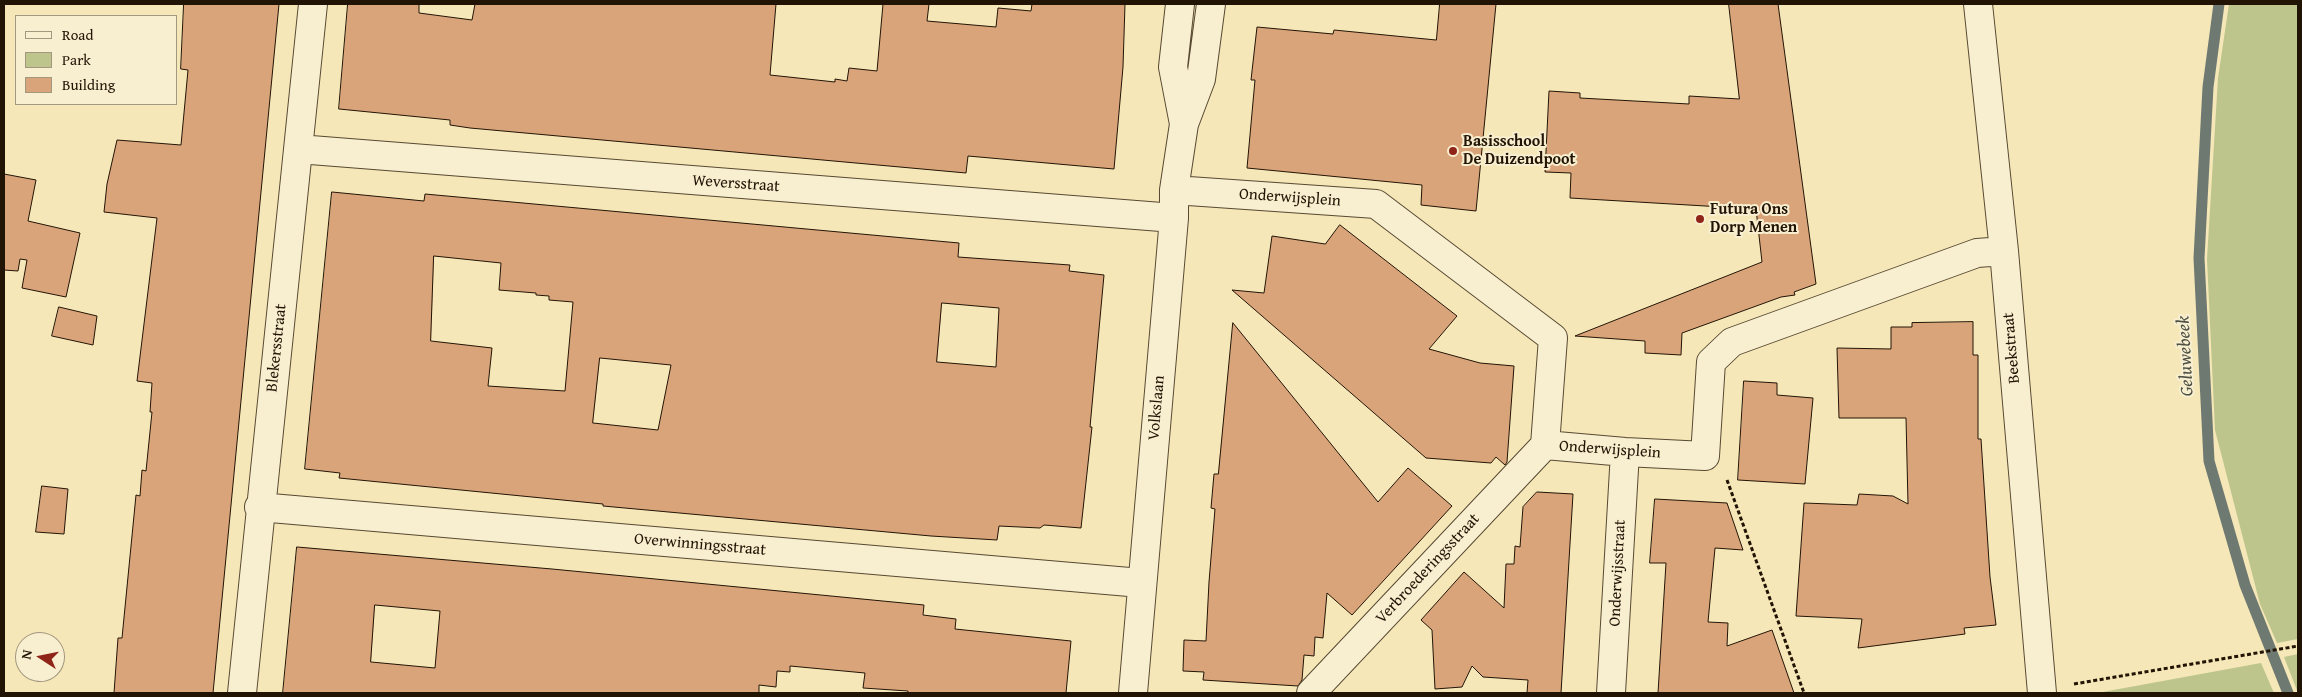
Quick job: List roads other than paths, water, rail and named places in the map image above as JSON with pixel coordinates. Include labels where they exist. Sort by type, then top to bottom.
[{"type":"street","name":"Blekersstraat","points":[[242,693],[259,507],[313,4]]},
{"type":"street","name":"Volkslaan","points":[[1180,4],[1173,67],[1184,124]]},
{"type":"street","name":"Volkslaan","points":[[1133,693],[1174,218],[1174,190],[1184,124],[1201,78],[1211,4]]},
{"type":"street","name":"Beekstraat","points":[[1978,4],[2004,251],[2042,692]]},
{"type":"street","name":"Weversstraat","points":[[298,150],[1174,218]]},
{"type":"street","name":"Onderwijsplein","points":[[1174,190],[1376,204],[1552,338],[1545,445],[1625,452],[1705,456],[1711,362],[1732,342],[1977,253],[2004,251]]},
{"type":"street","name":"Verbroederingsstraat","points":[[1311,693],[1545,445]]},
{"type":"street","name":"Onderwijsstraat","points":[[1611,693],[1625,452]]},
{"type":"street","name":"Overwinningsstraat","points":[[259,507],[1141,583]]},
{"type":"waterway","name":"Geluwebeek","points":[[2219,4],[2208,87],[2199,258],[2209,461],[2245,585],[2288,693]]},
{"type":"place","name":"Basisschool De Duizendpoot","points":[[1453,151]]},
{"type":"place","name":"Futura Ons Dorp Menen","points":[[1700,219]]}]
